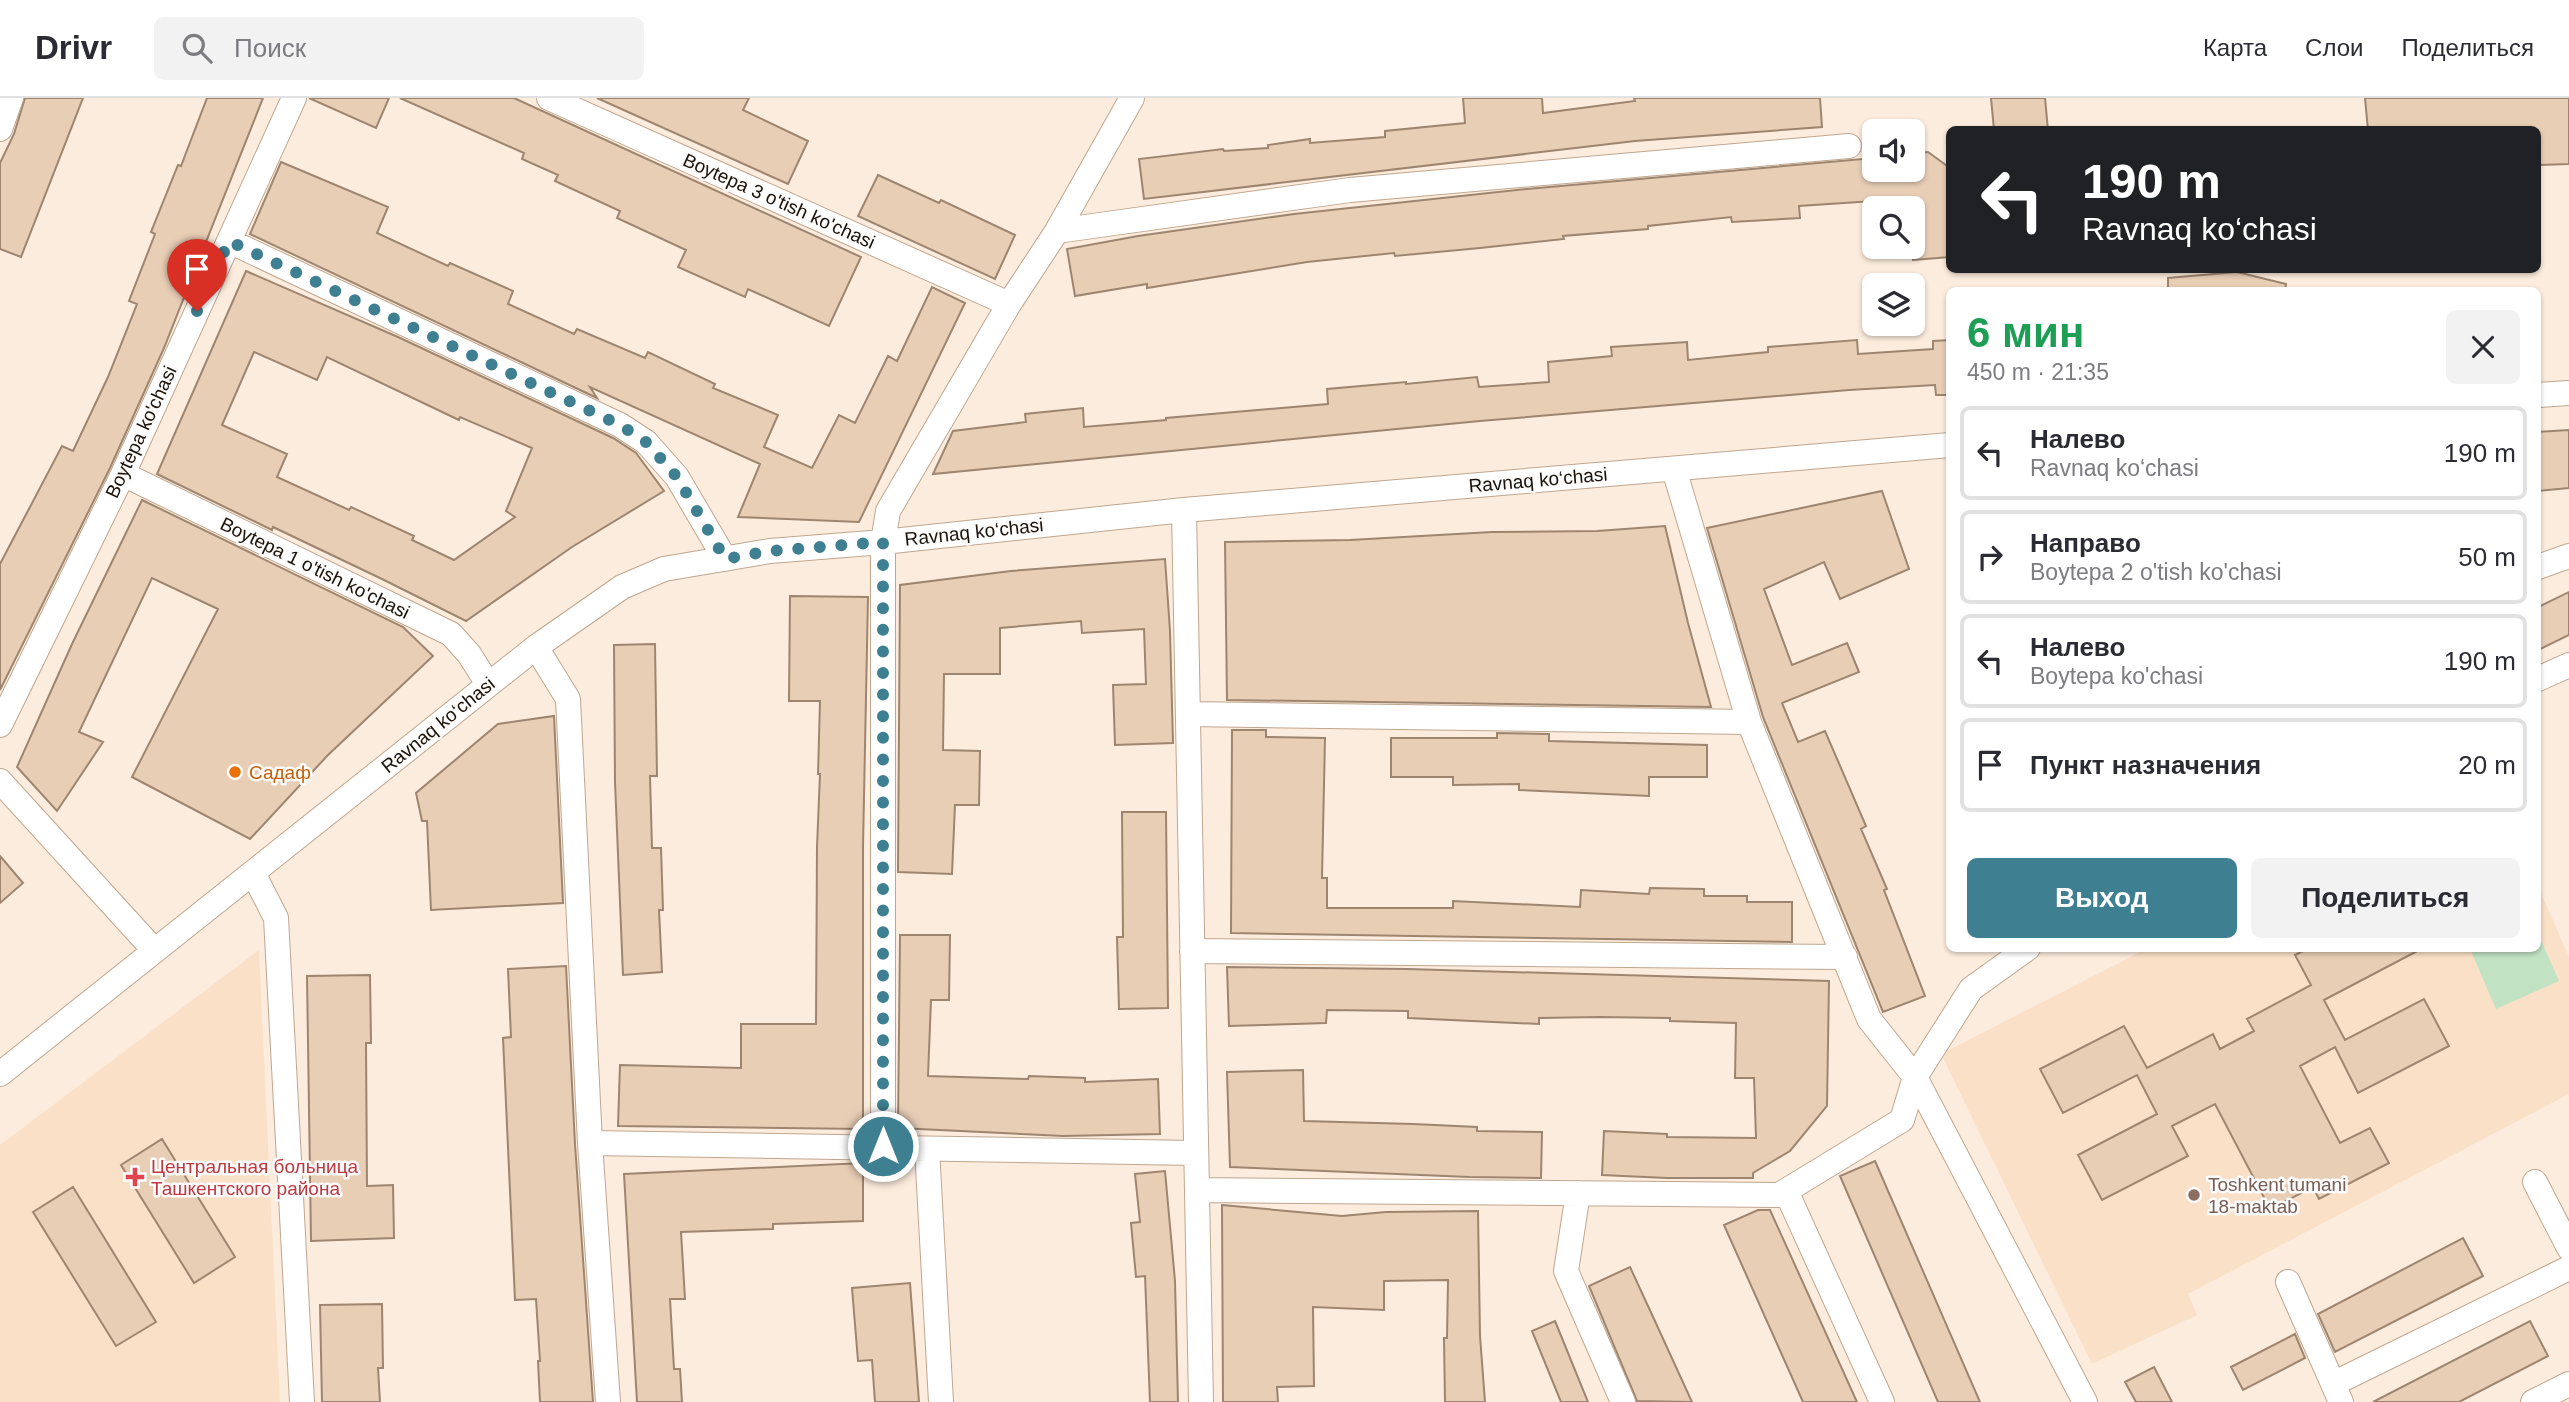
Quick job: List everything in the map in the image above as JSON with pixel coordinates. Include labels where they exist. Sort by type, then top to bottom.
[{"type":"street","points":[[0,129],[11,98]]},
{"type":"street","name":"Boytepa ko'chasi","points":[[0,725],[122,474],[294,98]]},
{"type":"street","name":"Boytepa 3 o'tish ko'chasi","points":[[549,98],[1009,304]]},
{"type":"street","points":[[883,1146],[883,542],[888,511],[1009,304],[1057,231],[1132,98]]},
{"type":"street","points":[[1057,231],[1350,190],[1849,146]]},
{"type":"street","points":[[229,241],[620,425],[646,442],[677,477],[725,559]]},
{"type":"street","points":[[2541,396],[2569,393]]},
{"type":"street","name":"Ravnaq ko‘chasi","points":[[0,1074],[536,647],[622,587],[664,569],[770,551],[883,542],[1184,510],[1674,469],[1946,452]]},
{"type":"street","points":[[1674,469],[1749,722],[1869,1019],[1915,1077],[2085,1402]]},
{"type":"street","name":"Boytepa 1 o'tish ko'chasi","points":[[122,474],[451,634],[469,653],[488,684]]},
{"type":"street","points":[[1184,510],[1201,1402]]},
{"type":"street","points":[[2541,566],[2569,556]]},
{"type":"street","points":[[536,647],[568,699],[590,1143],[608,1402]]},
{"type":"street","points":[[2541,678],[2569,665]]},
{"type":"street","points":[[1188,714],[1749,722]]},
{"type":"street","points":[[0,780],[154,950]]},
{"type":"street","points":[[253,873],[276,918],[302,1402]]},
{"type":"street","points":[[1192,951],[1845,957]]},
{"type":"street","points":[[1197,1190],[1779,1195],[1902,1120],[1915,1077],[1971,989],[2022,952]]},
{"type":"street","points":[[590,1143],[1196,1153]]},
{"type":"street","points":[[927,1149],[941,1402]]},
{"type":"street","points":[[2535,1182],[2569,1248]]},
{"type":"street","points":[[1786,1191],[1882,1402]]},
{"type":"street","points":[[1578,1193],[1566,1271],[1623,1402]]},
{"type":"street","points":[[2288,1282],[2337,1393],[2569,1268]]},
{"type":"street","points":[[2533,1402],[2569,1384]]},
{"type":"shaded area","name":"Toshkent tumani 18-maktab","points":[[2541,893],[2569,957],[2569,1094],[2188,1294],[2197,1315],[2092,1364],[1941,1054],[2140,952],[2541,952]]},
{"type":"shaded area","name":"Центральная больница Ташкентского района","points":[[259,950],[280,1402],[0,1402],[0,1145]]},
{"type":"green space","points":[[2541,940],[2559,981],[2496,1009],[2471,952],[2541,952]]},
{"type":"building","points":[[25,98],[83,98],[21,257],[0,249],[0,163],[14,134]]},
{"type":"building","points":[[207,98],[263,98],[164,348],[110,468],[0,690],[0,564],[62,446],[73,451],[108,377],[137,304],[129,301],[155,234],[151,232],[178,165],[181,166]]},
{"type":"building","points":[[309,98],[389,98],[376,128]]},
{"type":"building","points":[[400,98],[514,98],[861,257],[829,326],[748,289],[745,297],[678,267],[686,250],[617,218],[620,211],[555,181],[558,175],[522,159],[524,153]]},
{"type":"building","points":[[597,98],[749,98],[743,110],[808,141],[788,184]]},
{"type":"building","points":[[1463,98],[1542,98],[1543,113],[1635,101],[1634,98],[1820,98],[1822,127],[1635,141],[1144,199],[1139,159],[1223,149],[1268,148],[1268,145],[1310,139],[1310,143],[1385,137],[1385,131],[1465,123]]},
{"type":"building","points":[[1991,98],[2045,98],[2048,126],[1994,126]]},
{"type":"building","points":[[2365,98],[2569,98],[2569,164],[2541,165],[2541,126],[2368,126]]},
{"type":"building","points":[[1925,152],[1928,152],[1946,165],[1946,257],[1913,260],[1925,259],[1925,196],[1862,196],[1862,202],[1799,206],[1800,218],[1732,222],[1731,217],[1480,248],[1307,262],[1147,288],[1147,284],[1075,296],[1067,249],[1294,214],[1527,189],[1862,159],[1862,182],[1925,182]]},
{"type":"building","points":[[281,162],[388,207],[377,233],[448,266],[450,263],[513,291],[508,304],[574,334],[577,329],[645,358],[648,352],[715,384],[713,388],[778,415],[764,447],[812,468],[839,415],[855,423],[888,356],[897,361],[932,287],[965,303],[859,522],[738,517],[760,464],[590,387],[597,398],[250,234]]},
{"type":"building","points":[[878,175],[939,203],[941,200],[1015,235],[995,279],[858,216]]},
{"type":"building","points":[[246,271],[398,337],[613,438],[636,453],[664,491],[572,547],[466,621],[157,474]],"holes":[[[254,352],[317,380],[327,357],[459,420],[460,417],[532,448],[506,511],[515,517],[454,560],[412,540],[414,536],[277,477],[287,454],[222,425]]]},
{"type":"building","points":[[2241,273],[2286,284],[2286,287],[2168,287],[2168,278]]},
{"type":"building","points":[[1857,340],[1858,354],[1933,349],[1933,341],[1946,340],[1946,395],[1936,395],[1935,385],[1849,390],[1480,421],[933,474],[953,431],[1026,422],[1025,414],[1083,408],[1084,427],[1166,420],[1328,404],[1327,389],[1477,377],[1479,387],[1549,382],[1548,362],[1612,356],[1611,347],[1687,342],[1688,360],[1768,352],[1768,347]]},
{"type":"building","points":[[2569,430],[2569,488],[2541,491],[2541,432]]},
{"type":"building","points":[[1882,491],[1909,569],[1840,599],[1824,562],[1764,589],[1792,665],[1847,643],[1859,672],[1782,703],[1798,742],[1825,731],[1866,826],[1861,829],[1887,889],[1884,890],[1925,996],[1883,1012],[1763,717],[1707,528]]},
{"type":"building","points":[[142,500],[403,627],[433,656],[328,755],[250,839],[132,777],[218,609],[152,578],[79,732],[103,742],[57,811],[17,767],[72,644]]},
{"type":"building","points":[[1665,526],[1711,707],[1227,700],[1225,542],[1350,540]]},
{"type":"building","points":[[1165,559],[1173,743],[1115,745],[1113,685],[1146,684],[1144,629],[1082,633],[1081,621],[1000,628],[1000,674],[944,674],[943,750],[980,751],[979,805],[955,805],[952,874],[898,872],[900,585],[1011,571]]},
{"type":"building","points":[[2569,592],[2569,635],[2541,649],[2541,606]]},
{"type":"building","points":[[790,596],[868,597],[863,847],[863,1129],[618,1126],[620,1065],[741,1068],[741,1024],[816,1024],[820,701],[789,701]]},
{"type":"building","points":[[655,644],[657,776],[650,776],[652,848],[661,848],[663,910],[659,910],[662,972],[623,975],[615,782],[614,645]]},
{"type":"building","points":[[554,716],[563,903],[431,910],[427,821],[422,821],[416,793],[498,724]]},
{"type":"building","points":[[1232,730],[1266,730],[1266,737],[1325,738],[1322,878],[1327,878],[1327,908],[1453,908],[1453,901],[1580,907],[1581,890],[1649,894],[1650,888],[1704,889],[1704,896],[1747,896],[1747,902],[1792,902],[1792,942],[1231,933]]},
{"type":"building","points":[[1497,733],[1549,734],[1549,741],[1707,745],[1707,777],[1649,777],[1649,796],[1519,790],[1519,784],[1453,785],[1453,777],[1391,777],[1391,738],[1497,738]]},
{"type":"building","points":[[1122,812],[1166,812],[1168,1008],[1119,1009],[1117,937],[1123,937]]},
{"type":"building","points":[[0,856],[23,883],[0,903]]},
{"type":"building","points":[[900,935],[950,935],[949,1000],[931,1000],[928,1076],[1085,1078],[1085,1082],[1158,1079],[1160,1134],[1063,1136],[898,1128]]},
{"type":"building","points":[[2301,952],[2415,952],[2324,1000],[2345,1040],[2424,999],[2449,1046],[2358,1093],[2335,1047],[2300,1066],[2340,1143],[2370,1128],[2389,1163],[2319,1199],[2313,1187],[2270,1209],[2215,1104],[2172,1126],[2188,1156],[2102,1200],[2078,1155],[2157,1114],[2137,1075],[2063,1113],[2040,1069],[2124,1026],[2147,1068],[2213,1034],[2220,1049],[2254,1031],[2247,1019],[2311,985],[2295,955]]},
{"type":"building","points":[[566,966],[593,1402],[540,1402],[536,1299],[515,1300],[503,1038],[511,1037],[508,969]]},
{"type":"building","points":[[1227,967],[1407,969],[1829,981],[1827,1106],[1790,1151],[1753,1173],[1753,1178],[1602,1175],[1604,1131],[1667,1134],[1667,1137],[1756,1138],[1754,1078],[1735,1078],[1736,1023],[1670,1021],[1670,1018],[1599,1017],[1539,1018],[1539,1024],[1408,1018],[1408,1011],[1327,1010],[1326,1023],[1229,1026]]},
{"type":"building","points":[[370,975],[371,1043],[366,1043],[367,1186],[393,1185],[394,1238],[311,1241],[307,976]]},
{"type":"building","points":[[1303,1070],[1304,1121],[1542,1132],[1541,1178],[1230,1167],[1227,1072]]},
{"type":"building","points":[[162,1139],[235,1257],[194,1283],[121,1165]]},
{"type":"building","points":[[1875,1161],[1980,1402],[1938,1402],[1840,1176]]},
{"type":"building","points":[[863,1163],[863,1221],[773,1224],[773,1229],[681,1232],[685,1299],[670,1299],[674,1369],[680,1369],[682,1402],[637,1402],[624,1174]]},
{"type":"building","points":[[1165,1171],[1175,1281],[1178,1402],[1150,1402],[1145,1276],[1136,1277],[1131,1223],[1140,1222],[1135,1174]]},
{"type":"building","points":[[73,1187],[156,1322],[116,1346],[33,1212]]},
{"type":"building","points":[[1222,1205],[1342,1216],[1386,1212],[1478,1211],[1480,1336],[1485,1402],[1445,1402],[1444,1338],[1447,1338],[1448,1280],[1384,1281],[1384,1310],[1313,1307],[1314,1386],[1277,1387],[1278,1402],[1223,1402]]},
{"type":"building","points":[[1758,1210],[1770,1210],[1857,1402],[1803,1402],[1724,1225]]},
{"type":"building","points":[[2463,1238],[2483,1276],[2335,1352],[2318,1314]]},
{"type":"building","points":[[1630,1267],[1692,1402],[1637,1401],[1589,1286]]},
{"type":"building","points":[[910,1283],[919,1402],[875,1402],[872,1360],[858,1361],[852,1288]]},
{"type":"building","points":[[382,1304],[383,1368],[378,1368],[380,1402],[322,1402],[320,1305]]},
{"type":"building","points":[[1555,1321],[1588,1402],[1561,1402],[1532,1331]]},
{"type":"building","points":[[2530,1321],[2548,1356],[2459,1402],[2373,1402]]},
{"type":"building","points":[[2295,1334],[2305,1358],[2243,1390],[2231,1367]]},
{"type":"building","points":[[2154,1367],[2172,1402],[2136,1402],[2125,1382]]},
{"type":"place","name":"Садаф","points":[[235,772]]},
{"type":"place","name":"Центральная больница Ташкентского района","points":[[135,1177]]},
{"type":"place","name":"Toshkent tumani 18-maktab","points":[[2194,1195]]},
{"type":"route","points":[[197,311],[229,241],[620,425],[646,442],[677,477],[725,559],[770,551],[883,542],[883,1146]]}]
